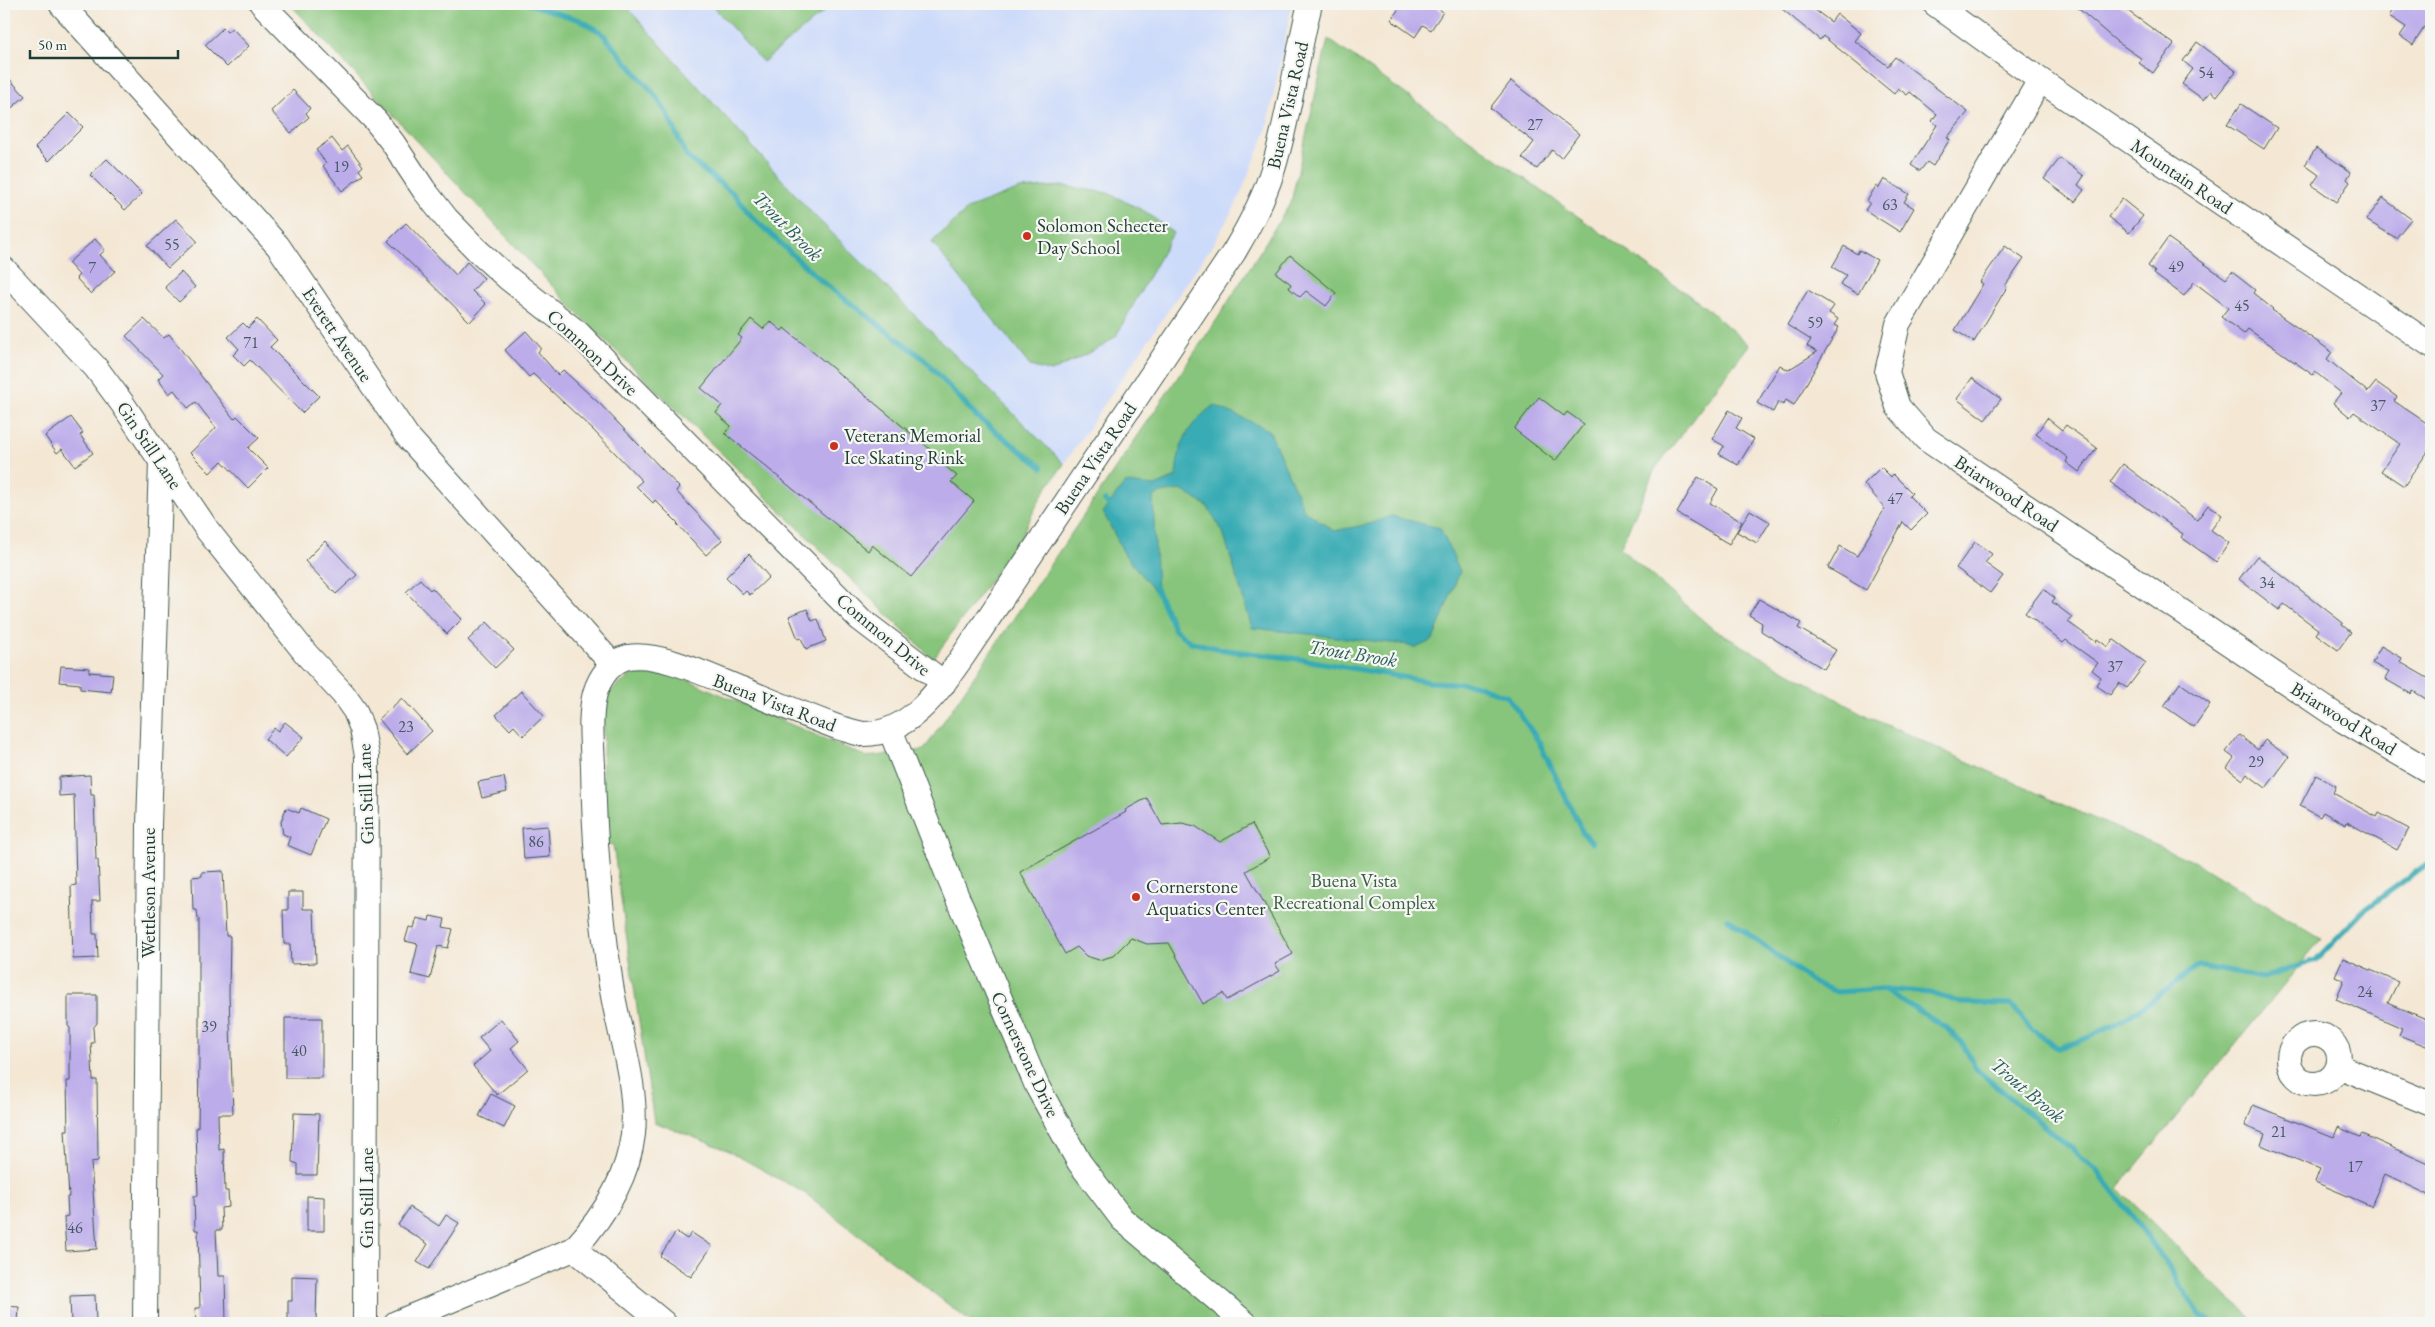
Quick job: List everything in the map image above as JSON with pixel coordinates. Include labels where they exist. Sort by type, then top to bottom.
[{"type":"street","name":"Everett Avenue","points":[[61,4],[278,246],[408,436],[612,665]]},
{"type":"street","name":"Common Drive","points":[[262,4],[376,121],[435,204],[480,253],[509,279],[578,333],[860,619],[944,683]]},
{"type":"street","name":"Buena Vista Road","points":[[612,665],[628,657],[647,657],[678,664],[837,727],[863,734],[890,729],[922,708],[944,683],[1234,252],[1257,212],[1274,168],[1310,4]]},
{"type":"street","name":"Mountain Road","points":[[1935,4],[2040,80],[2431,345]]},
{"type":"street","name":"Briarwood Road","points":[[2040,80],[1898,324],[1887,372],[1898,407],[1926,439],[2344,721],[2431,772]]},
{"type":"street","name":"Gin Still Lane","points":[[4,269],[49,314],[96,368],[208,531],[307,655],[343,694],[354,711],[362,729],[367,756],[365,1323]]},
{"type":"street","name":"Wettleson Avenue","points":[[146,1323],[149,825],[161,462]]},
{"type":"street","points":[[396,1323],[574,1249],[592,1229],[610,1202],[623,1175],[631,1150],[634,1126],[630,1080],[610,981],[604,931],[594,802],[592,721],[595,694],[601,678],[612,665]]},
{"type":"street","name":"Cornerstone Drive","points":[[890,729],[949,878],[1037,1086],[1079,1162],[1122,1219],[1244,1323]]},
{"type":"street","points":[[2338,1066],[2431,1104]]},
{"type":"street","points":[[574,1249],[664,1323]]},
{"type":"shaded area","name":"Solomon Schecter Day School","points":[[624,4],[1292,4],[1266,133],[1236,205],[1210,249],[1064,464],[811,212]]},
{"type":"green space","points":[[290,4],[624,4],[811,212],[1064,464],[1042,495],[1018,542],[933,659],[580,316]]},
{"type":"green space","points":[[711,4],[833,4],[763,62]]},
{"type":"green space","name":"Buena Vista Recreational Complex","points":[[1328,39],[1704,306],[1749,345],[1655,469],[1620,548],[1714,630],[1867,716],[2195,862],[2321,939],[2118,1188],[2229,1299],[2257,1323],[972,1323],[806,1194],[727,1150],[654,1122],[613,845],[600,842],[605,695],[650,662],[867,757],[924,750],[1218,318],[1291,202]]},
{"type":"green space","points":[[1064,186],[1108,193],[1146,212],[1173,233],[1116,336],[1104,345],[1051,372],[1030,366],[932,242],[969,208],[1020,189]]},
{"type":"water","points":[[1214,405],[1269,430],[1304,510],[1334,531],[1369,524],[1391,516],[1440,528],[1460,571],[1433,640],[1416,648],[1409,645],[1252,628],[1223,532],[1207,506],[1181,490],[1161,493],[1153,497],[1157,594],[1125,555],[1103,512],[1125,483],[1155,486],[1176,477],[1179,455],[1186,436],[1197,420]]},
{"type":"building","points":[[1402,4],[1432,4],[1443,12],[1431,30],[1423,25],[1415,37],[1391,20]]},
{"type":"building","points":[[1776,4],[1807,4],[1831,22],[1837,14],[1861,33],[1855,41],[1888,66],[1895,57],[1968,112],[1947,138],[1950,139],[1933,166],[1927,162],[1920,171],[1911,165],[1937,125],[1932,121],[1937,114],[1910,92],[1907,95],[1898,88],[1894,94],[1823,36],[1820,40]]},
{"type":"building","points":[[2073,4],[2118,4],[2174,44],[2153,73],[2139,63],[2142,59],[2116,41]]},
{"type":"building","points":[[2397,4],[2431,4],[2431,17],[2413,45],[2400,36],[2406,27],[2389,16]]},
{"type":"building","points":[[223,28],[227,32],[232,28],[249,46],[227,67],[205,45]]},
{"type":"building","points":[[2197,42],[2236,71],[2217,96],[2211,91],[2204,100],[2182,84],[2193,69],[2183,61]]},
{"type":"building","points":[[4,73],[25,96],[4,115]]},
{"type":"building","points":[[1511,81],[1579,134],[1561,158],[1552,150],[1537,169],[1522,158],[1534,142],[1490,108]]},
{"type":"building","points":[[293,90],[310,108],[306,113],[309,117],[291,133],[271,111]]},
{"type":"building","points":[[2241,104],[2277,128],[2264,149],[2227,125]]},
{"type":"building","points":[[69,113],[83,127],[49,161],[35,147]]},
{"type":"building","points":[[332,138],[342,151],[348,146],[363,166],[359,170],[363,175],[342,191],[323,166],[326,163],[316,150]]},
{"type":"building","points":[[2316,148],[2351,172],[2347,179],[2350,182],[2336,202],[2312,185],[2319,175],[2305,165]]},
{"type":"building","points":[[2060,158],[2084,176],[2078,185],[2084,190],[2075,202],[2044,179]]},
{"type":"building","points":[[107,159],[142,194],[125,210],[90,175]]},
{"type":"building","points":[[1884,179],[1909,194],[1904,202],[1914,208],[1900,232],[1865,210],[1870,203],[1867,201],[1876,186],[1879,188]]},
{"type":"building","points":[[2383,198],[2411,219],[2396,238],[2366,220]]},
{"type":"building","points":[[2122,199],[2143,216],[2129,233],[2108,217]]},
{"type":"building","points":[[176,219],[197,241],[168,268],[147,246]]},
{"type":"building","points":[[406,223],[456,275],[467,262],[484,278],[472,291],[486,304],[470,322],[388,241]]},
{"type":"building","points":[[2168,238],[2226,279],[2232,272],[2255,290],[2253,293],[2272,310],[2332,352],[2327,359],[2368,392],[2376,382],[2397,397],[2394,401],[2431,426],[2431,447],[2404,486],[2381,471],[2400,444],[2354,412],[2350,417],[2333,403],[2341,393],[2315,372],[2313,375],[2248,329],[2244,334],[2221,317],[2228,308],[2194,282],[2184,296],[2154,274],[2155,272],[2148,266]]},
{"type":"building","points":[[95,239],[105,250],[100,255],[115,271],[91,294],[76,278],[79,275],[68,263]]},
{"type":"building","points":[[1844,246],[1857,254],[1859,250],[1877,260],[1858,294],[1840,284],[1846,275],[1832,267]]},
{"type":"building","points":[[2005,246],[2024,259],[2005,286],[2007,287],[1974,342],[1955,330],[1983,284],[1980,282]]},
{"type":"building","points":[[1290,255],[1336,293],[1326,306],[1306,291],[1300,297],[1289,288],[1291,284],[1276,273]]},
{"type":"building","points":[[181,272],[195,287],[179,302],[165,287]]},
{"type":"building","points":[[1808,290],[1834,306],[1829,313],[1838,319],[1834,325],[1839,327],[1794,405],[1786,400],[1783,405],[1778,402],[1773,412],[1757,403],[1780,365],[1788,370],[1817,352],[1807,346],[1811,340],[1787,325]]},
{"type":"building","points":[[144,319],[164,338],[169,334],[234,419],[237,416],[259,438],[248,448],[268,468],[248,488],[222,461],[210,473],[190,453],[216,428],[196,402],[188,408],[174,390],[169,394],[158,379],[163,374],[126,336]]},
{"type":"building","points":[[257,319],[277,340],[270,347],[319,396],[302,413],[250,360],[244,366],[233,355],[239,349],[228,337],[243,323],[248,328]]},
{"type":"building","name":"Veterans Memorial Ice Skating Rink","points":[[751,319],[763,329],[770,321],[782,331],[784,328],[942,459],[940,462],[957,476],[951,482],[974,501],[911,577],[872,545],[868,551],[725,433],[731,426],[716,413],[722,405],[701,388],[742,338],[738,335]]},
{"type":"building","points":[[526,331],[541,348],[538,352],[558,375],[563,370],[601,405],[679,487],[676,491],[722,540],[706,555],[655,500],[653,503],[636,486],[642,481],[593,430],[533,374],[529,377],[505,350]]},
{"type":"building","points":[[1972,378],[2001,399],[1985,420],[1957,399]]},
{"type":"building","points":[[1539,397],[1564,416],[1567,412],[1584,424],[1555,461],[1514,429]]},
{"type":"building","points":[[1729,410],[1742,418],[1736,428],[1754,439],[1738,465],[1719,454],[1724,446],[1712,439]]},
{"type":"building","points":[[71,417],[83,433],[80,435],[93,453],[75,466],[62,449],[57,453],[45,436]]},
{"type":"building","points":[[2047,418],[2062,430],[2066,425],[2097,448],[2079,472],[2066,462],[2068,458],[2036,434]]},
{"type":"building","points":[[2123,464],[2197,520],[2208,505],[2222,515],[2211,530],[2229,543],[2216,562],[2181,537],[2183,534],[2110,482]]},
{"type":"building","points":[[1881,467],[1891,477],[1893,474],[1912,493],[1909,496],[1927,514],[1911,530],[1903,522],[1866,590],[1828,568],[1840,546],[1857,556],[1885,508],[1864,484]]},
{"type":"building","points":[[1698,477],[1718,489],[1710,503],[1742,522],[1729,544],[1677,513]]},
{"type":"building","points":[[1750,510],[1770,522],[1757,543],[1737,532]]},
{"type":"building","points":[[325,541],[357,575],[336,594],[305,561]]},
{"type":"building","points":[[1975,542],[1992,554],[1985,563],[2003,576],[1990,593],[1956,568]]},
{"type":"building","points":[[749,554],[769,577],[750,595],[746,591],[743,594],[726,577]]},
{"type":"building","points":[[2257,556],[2343,623],[2342,625],[2351,632],[2338,650],[2316,634],[2319,630],[2284,604],[2279,610],[2239,579]]},
{"type":"building","points":[[420,579],[430,590],[432,588],[462,619],[447,634],[406,592]]},
{"type":"building","points":[[2043,589],[2055,598],[2052,602],[2072,617],[2068,622],[2096,642],[2097,639],[2108,647],[2113,639],[2146,663],[2127,688],[2119,683],[2110,695],[2096,685],[2101,677],[2092,670],[2098,663],[2066,640],[2063,643],[2025,613]]},
{"type":"building","points":[[1759,599],[1801,623],[1798,628],[1836,650],[1824,669],[1761,631],[1762,623],[1749,615]]},
{"type":"building","points":[[807,609],[812,621],[818,619],[826,641],[806,649],[801,638],[798,639],[789,616]]},
{"type":"building","points":[[487,622],[514,650],[495,668],[468,640]]},
{"type":"building","points":[[2381,646],[2402,658],[2400,662],[2431,680],[2431,702],[2413,691],[2411,694],[2385,679],[2389,672],[2372,663]]},
{"type":"building","points":[[61,666],[89,668],[89,672],[113,674],[111,692],[80,689],[80,684],[59,682]]},
{"type":"building","points":[[2180,683],[2210,704],[2194,727],[2164,706]]},
{"type":"building","points":[[521,691],[544,716],[523,736],[514,726],[510,730],[496,715]]},
{"type":"building","points":[[402,698],[432,731],[407,754],[379,719]]},
{"type":"building","points":[[285,722],[304,737],[286,757],[265,739],[274,728],[278,731]]},
{"type":"building","points":[[2239,735],[2258,750],[2265,740],[2289,757],[2266,788],[2247,774],[2243,780],[2227,768],[2234,758],[2226,752]]},
{"type":"building","points":[[90,775],[91,795],[94,795],[96,860],[98,860],[100,901],[92,901],[93,934],[97,934],[98,958],[73,959],[71,886],[76,885],[74,795],[59,796],[59,777]]},
{"type":"building","points":[[2316,775],[2336,786],[2333,793],[2377,817],[2379,813],[2409,829],[2397,850],[2347,822],[2346,825],[2323,812],[2320,817],[2300,806]]},
{"type":"building","points":[[504,777],[507,792],[482,798],[478,782]]},
{"type":"building","points":[[1147,798],[1162,825],[1182,823],[1195,826],[1220,842],[1252,824],[1270,857],[1246,871],[1293,954],[1275,964],[1280,971],[1227,1000],[1223,993],[1203,1004],[1169,943],[1147,944],[1131,938],[1113,956],[1099,960],[1086,956],[1077,947],[1065,954],[1020,872],[1126,812],[1125,810]]},
{"type":"building","points":[[286,808],[299,813],[301,808],[326,819],[311,855],[287,845],[290,837],[283,834],[281,822]]},
{"type":"building","points":[[548,826],[550,857],[524,859],[522,828]]},
{"type":"building","points":[[223,871],[226,936],[230,936],[229,994],[233,1114],[218,1114],[219,1150],[224,1149],[225,1191],[228,1191],[229,1207],[221,1208],[222,1230],[216,1230],[218,1276],[225,1276],[226,1323],[196,1323],[195,1308],[200,1308],[198,1230],[195,1230],[194,1196],[198,1196],[196,1128],[198,1128],[199,1059],[199,919],[197,910],[193,910],[192,877],[202,876],[202,872]]},
{"type":"building","points":[[288,892],[303,892],[303,909],[314,909],[316,963],[291,964],[290,944],[284,944],[283,910],[288,910]]},
{"type":"building","points":[[430,916],[445,919],[443,927],[453,929],[448,948],[438,946],[430,979],[411,974],[418,944],[405,941],[409,927],[414,928],[417,918],[429,921]]},
{"type":"building","points":[[2343,958],[2398,982],[2388,1003],[2431,1021],[2431,1048],[2399,1035],[2402,1028],[2336,999],[2344,980],[2335,976]]},
{"type":"building","points":[[68,995],[97,995],[97,1023],[93,1028],[94,1043],[91,1043],[93,1080],[97,1080],[98,1161],[91,1162],[97,1249],[66,1251],[64,1217],[68,1216],[67,1197],[69,1197],[65,1130],[68,1130],[67,1081],[70,1081]]},
{"type":"building","points":[[285,1018],[322,1018],[322,1078],[285,1078]]},
{"type":"building","points":[[501,1019],[519,1041],[511,1048],[528,1069],[497,1095],[473,1066],[490,1051],[479,1038]]},
{"type":"building","points":[[491,1094],[515,1106],[504,1128],[479,1116]]},
{"type":"building","points":[[2253,1105],[2334,1137],[2338,1127],[2360,1137],[2362,1134],[2431,1165],[2431,1196],[2385,1174],[2371,1206],[2315,1182],[2320,1169],[2261,1145],[2265,1134],[2245,1126]]},
{"type":"building","points":[[294,1113],[319,1114],[317,1175],[298,1175],[298,1164],[292,1162]]},
{"type":"building","points":[[307,1196],[324,1197],[324,1231],[307,1231]]},
{"type":"building","points":[[410,1207],[439,1226],[446,1215],[459,1223],[429,1269],[417,1262],[428,1244],[398,1225]]},
{"type":"building","points":[[676,1232],[687,1239],[692,1233],[712,1246],[691,1277],[660,1256]]},
{"type":"building","points":[[292,1276],[317,1277],[316,1323],[288,1323],[288,1301],[292,1301]]},
{"type":"building","points":[[95,1295],[96,1323],[71,1323],[70,1296]]},
{"type":"building","points":[[4,1306],[19,1307],[18,1323],[4,1323]]},
{"type":"waterway","name":"Trout Brook","points":[[529,4],[580,20],[601,32],[655,95],[669,117],[687,157],[735,195],[752,217],[820,280],[924,359],[977,417],[1042,467]]},
{"type":"waterway","name":"Trout Brook","points":[[1105,501],[1114,510]]},
{"type":"waterway","name":"Trout Brook","points":[[1155,587],[1175,630],[1191,642],[1225,650],[1306,660],[1430,682],[1473,684],[1508,697],[1539,742],[1583,833],[1592,843]]},
{"type":"waterway","points":[[1885,989],[1930,993],[1962,1003],[2011,1004],[2030,1028],[2058,1048],[2079,1041],[2115,1024],[2148,1003],[2198,966],[2263,978],[2316,960],[2364,910],[2431,861]]},
{"type":"waterway","name":"Trout Brook","points":[[1728,919],[1814,983],[1837,992],[1883,989],[1948,1029],[1964,1046],[1977,1070],[2097,1170],[2151,1241],[2201,1316],[2211,1323]]},
{"type":"place","name":"Solomon Schecter Day School","points":[[1027,236]]},
{"type":"place","name":"Veterans Memorial Ice Skating Rink","points":[[834,446]]},
{"type":"place","name":"Cornerstone Aquatics Center","points":[[1136,897]]}]
